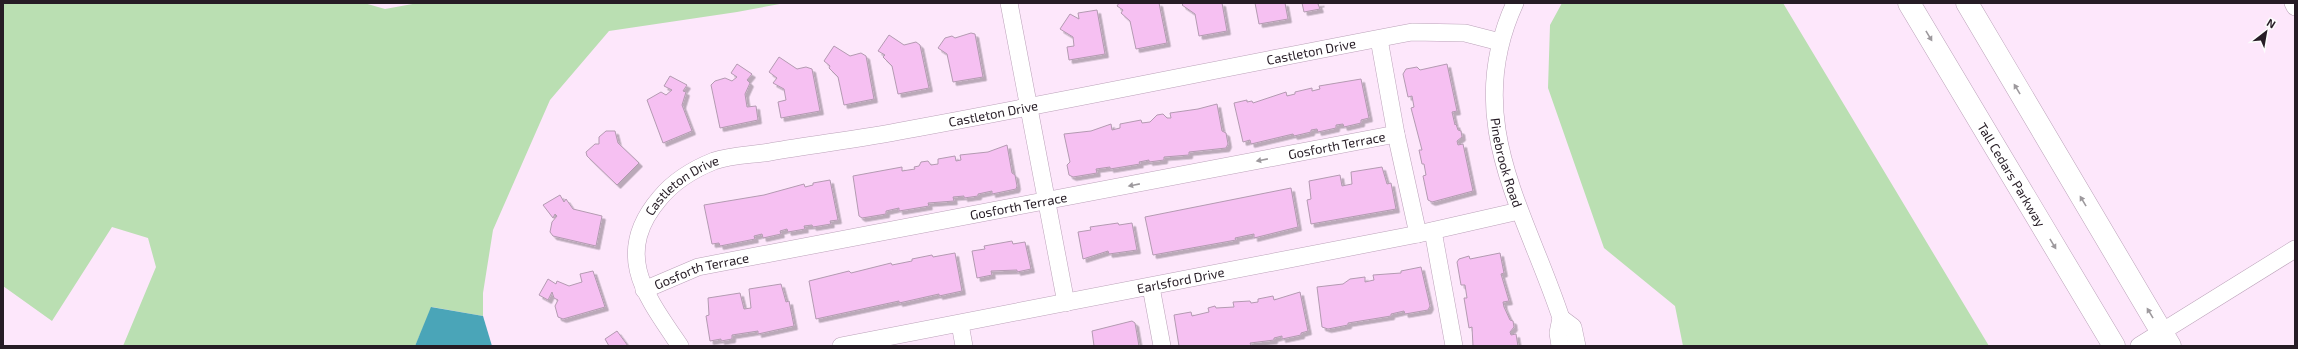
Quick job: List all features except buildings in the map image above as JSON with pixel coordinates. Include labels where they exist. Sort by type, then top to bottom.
[{"type":"main road","name":"Tall Cedars Parkway","points":[[1909,3],[2114,346]]},
{"type":"main road","points":[[1967,3],[2166,339]]},
{"type":"street","points":[[1009,3],[1066,303]]},
{"type":"street","name":"Pinebrook Road","points":[[1515,3],[1500,42],[1494,79],[1495,118],[1501,158],[1519,211],[1561,318],[1573,327],[1578,346]]},
{"type":"street","points":[[2293,3],[2295,7]]},
{"type":"street","name":"Castleton Drive","points":[[680,346],[644,290],[639,276],[637,242],[642,226],[660,198],[686,174],[716,160],[902,131],[1412,32],[1439,31],[1465,33],[1500,42]]},
{"type":"street","name":"Gosforth Terrace","points":[[1379,39],[1396,134],[1425,232],[1454,346]]},
{"type":"street","name":"Gosforth Terrace","points":[[644,290],[698,267],[1046,202],[1396,134]]},
{"type":"street","name":"Earlsford Drive","points":[[841,346],[1151,287],[1425,232],[1519,211]]},
{"type":"street","points":[[2139,346],[2166,339],[2295,249]]},
{"type":"street","points":[[1151,287],[1162,346]]},
{"type":"street","name":"Pinebrook Road","points":[[1560,346],[1558,333],[1561,318]]},
{"type":"street","points":[[960,324],[964,346]]},
{"type":"green space","points":[[3,3],[364,3],[385,9],[418,3],[785,3],[737,12],[609,31],[550,100],[493,230],[483,293],[483,316],[432,307],[415,346],[123,346],[156,267],[148,238],[112,227],[52,321],[3,286]]},
{"type":"green space","points":[[1562,3],[1783,3],[1989,346],[1683,346],[1675,306],[1604,248],[1548,88],[1550,25]]},
{"type":"water","points":[[431,307],[483,316],[492,346],[415,346]]}]
